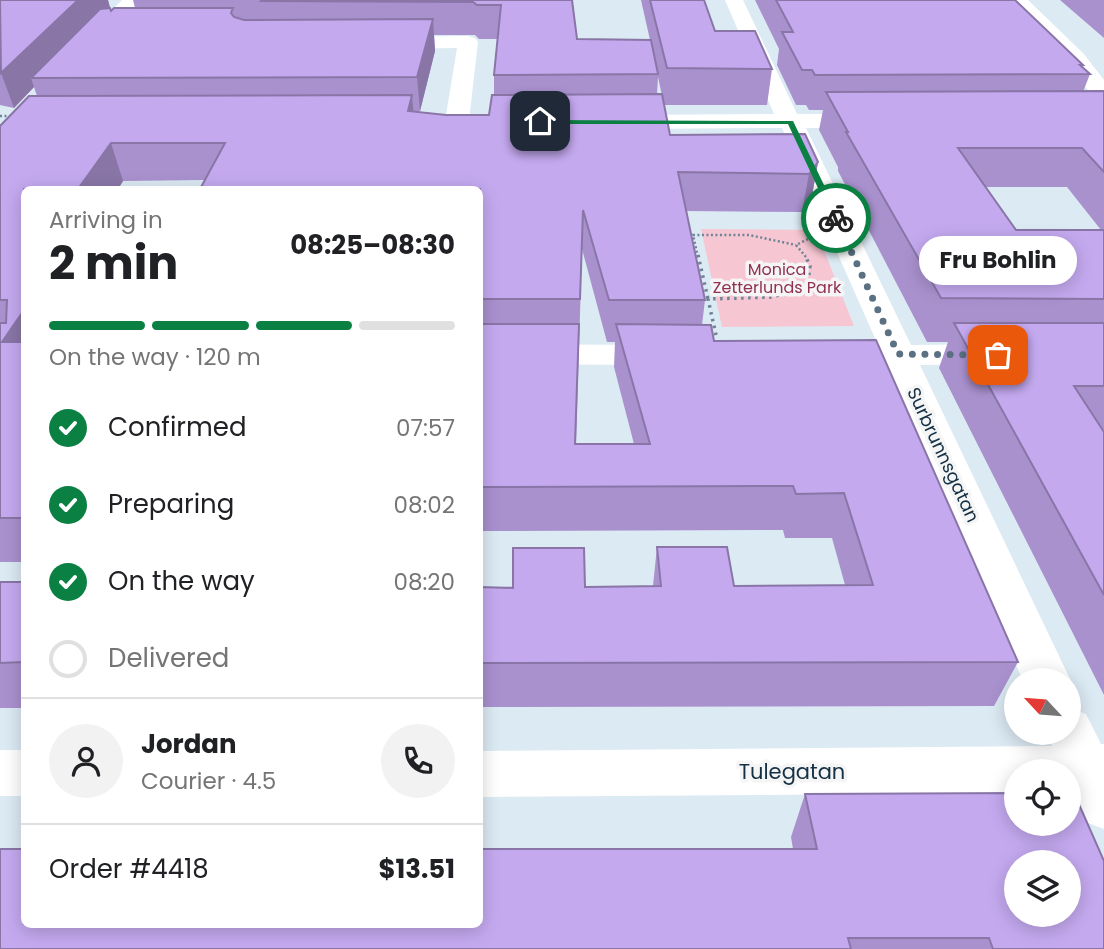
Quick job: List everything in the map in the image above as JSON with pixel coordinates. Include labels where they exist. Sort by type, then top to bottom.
[{"type":"street","points":[[73,62],[132,0]]},
{"type":"street","name":"Surbrunnsgatan","points":[[734,0],[1041,668]]},
{"type":"street","points":[[1017,0],[1104,83]]},
{"type":"street","points":[[102,31],[125,31]]},
{"type":"street","points":[[359,43],[468,42],[472,125],[431,127]]},
{"type":"street","points":[[1077,58],[1104,73]]},
{"type":"street","points":[[1077,58],[1104,93]]},
{"type":"street","points":[[597,127],[896,127]]},
{"type":"street","points":[[483,354],[707,345]]},
{"type":"street","points":[[849,355],[1024,355]]},
{"type":"street","name":"Tulegatan","points":[[483,774],[1091,767]]},
{"type":"street","points":[[0,773],[21,774]]},
{"type":"path","points":[[0,116],[23,117]]},
{"type":"path","points":[[796,245],[817,234]]},
{"type":"path","points":[[707,345],[708,299],[693,235],[749,235],[796,245],[810,261],[812,272],[808,282],[774,298],[708,299]]},
{"type":"green space","name":"Monica Zetterlunds Park","points":[[701,229],[816,230],[854,326],[722,327]]},
{"type":"building","points":[[0,0],[78,0],[1,73]]},
{"type":"building","points":[[262,0],[572,0],[577,39],[651,40],[658,74],[494,75],[501,5],[477,5],[473,2]]},
{"type":"building","points":[[650,0],[704,0],[715,31],[755,31],[772,69],[667,68]]},
{"type":"building","points":[[776,0],[1015,0],[1090,74],[815,75],[812,70],[802,70],[782,32],[793,32]]},
{"type":"building","points":[[110,8],[111,11],[114,8],[233,8],[231,13],[234,17],[244,20],[433,19],[417,77],[31,78],[100,9]]},
{"type":"building","points":[[1104,91],[1104,172],[1082,148],[958,148],[1016,230],[1104,230],[1104,299],[941,298],[826,92]]},
{"type":"building","points":[[662,94],[670,135],[805,134],[818,162],[809,174],[678,172],[705,300],[609,300],[583,210],[580,299],[483,299],[483,186],[202,186],[225,143],[111,143],[80,186],[21,186],[21,314],[2,342],[21,342],[21,518],[0,518],[0,323],[6,323],[7,300],[0,300],[0,126],[29,96],[412,95],[408,111],[446,115],[489,115],[492,95]]},
{"type":"building","points":[[954,323],[1104,323],[1104,386],[1074,386],[1104,432],[1104,595]]},
{"type":"building","points":[[483,324],[579,324],[575,444],[650,444],[616,324],[711,325],[714,341],[876,340],[1018,662],[483,663],[483,587],[513,588],[513,548],[584,548],[585,587],[661,586],[657,547],[727,547],[734,586],[873,585],[844,493],[796,494],[793,486],[483,487]]},
{"type":"building","points":[[0,582],[21,582],[21,662],[0,663]]},
{"type":"building","points":[[1004,793],[1004,836],[1081,836],[1081,809],[1104,861],[1104,949],[993,949],[989,938],[848,938],[851,949],[0,949],[0,849],[21,849],[21,928],[483,928],[483,849],[817,849],[805,794]]},
{"type":"way so far","points":[[836,218],[898,354],[998,355]]},
{"type":"place","name":"Fru Bohlin","points":[[998,355]]},
{"type":"route","points":[[540,121],[790,122],[801,140],[836,218]]}]
